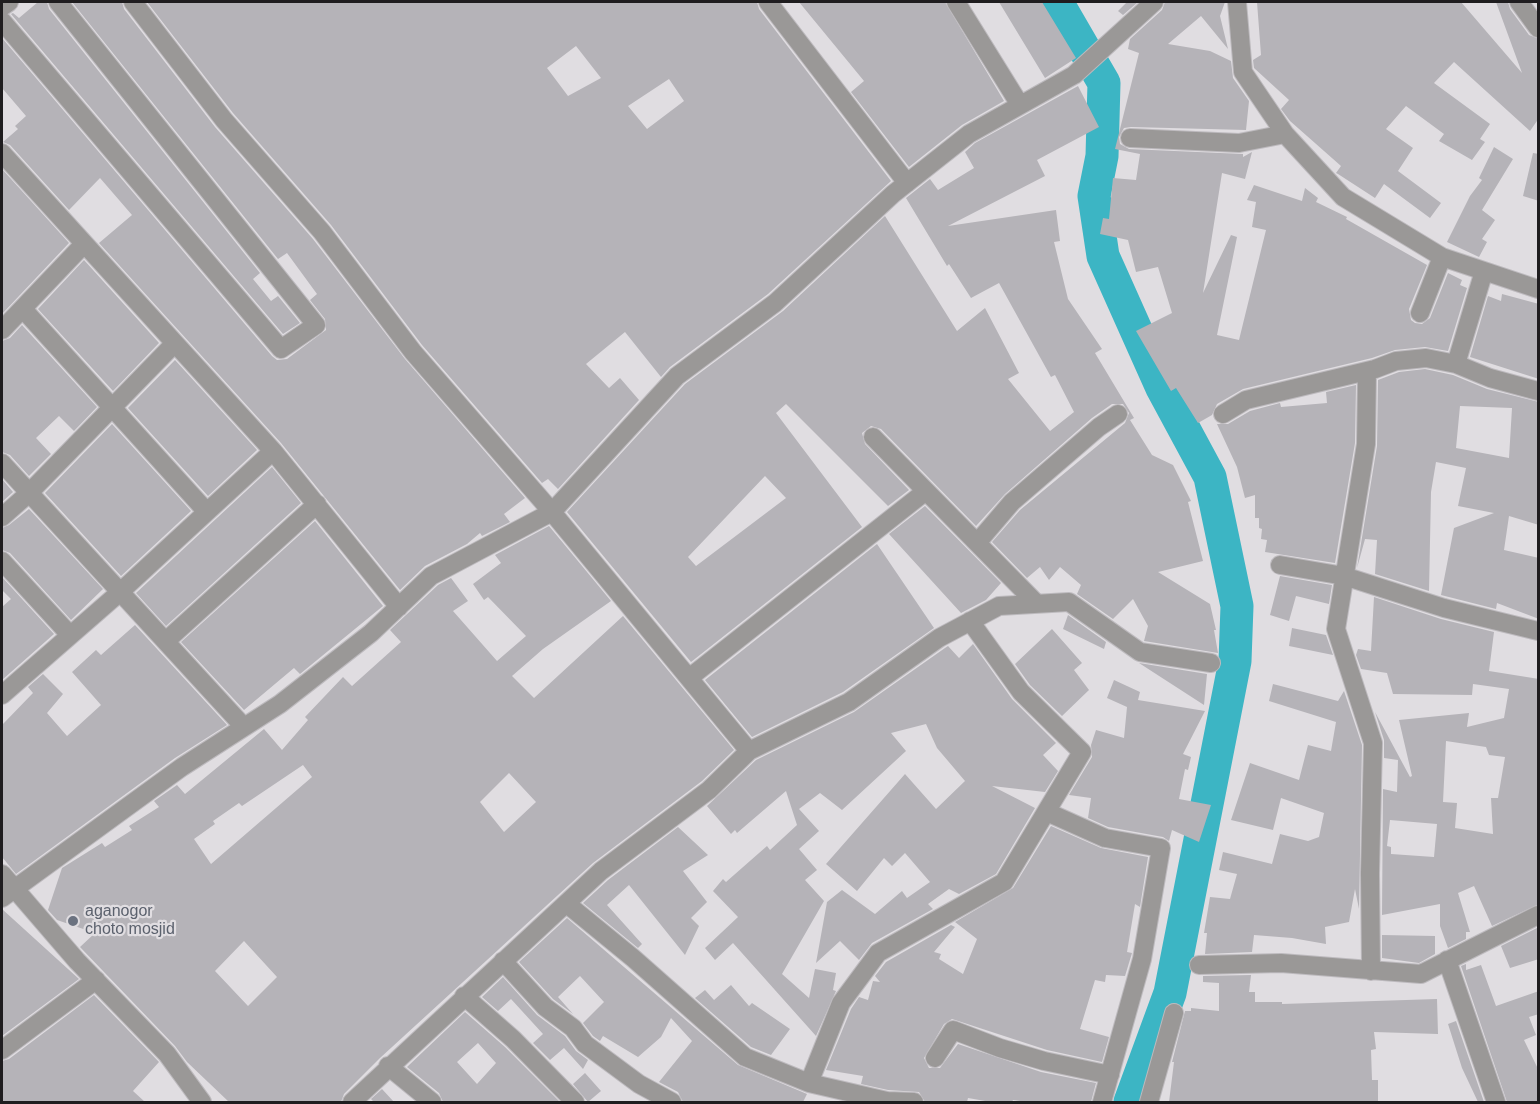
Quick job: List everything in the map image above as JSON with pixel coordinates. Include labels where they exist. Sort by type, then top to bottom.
[{"type":"street","points":[[2,8],[9,2]]},
{"type":"street","points":[[2,21],[282,349],[316,325],[58,2]]},
{"type":"street","points":[[133,2],[224,120],[322,232],[413,352],[552,512],[749,752]]},
{"type":"street","points":[[768,2],[907,183]]},
{"type":"street","points":[[956,2],[1020,105]]},
{"type":"street","points":[[1237,2],[1243,72],[1285,134],[1343,198],[1442,257],[1539,289]]},
{"type":"street","points":[[1519,2],[1539,28]]},
{"type":"street","points":[[8,893],[182,767],[280,704],[371,633],[431,576],[552,512],[677,376],[775,303],[907,183],[969,134],[1074,75],[1148,7]]},
{"type":"street","points":[[1130,138],[1239,143],[1285,134]]},
{"type":"street","points":[[2,153],[83,245],[273,450],[399,607]]},
{"type":"street","points":[[2,330],[83,245]]},
{"type":"street","points":[[1420,313],[1442,257]]},
{"type":"street","points":[[1456,364],[1484,271]]},
{"type":"street","points":[[23,309],[206,511]]},
{"type":"street","points":[[2,517],[28,494],[174,344]]},
{"type":"street","points":[[1224,414],[1246,400],[1396,361],[1426,358],[1456,364],[1490,378],[1539,391]]},
{"type":"street","points":[[1367,370],[1366,444],[1336,628],[1373,743],[1370,873],[1371,971]]},
{"type":"street","points":[[977,543],[1012,502],[1099,427],[1118,414]]},
{"type":"street","points":[[873,437],[1037,604]]},
{"type":"street","points":[[2,695],[119,593],[273,450]]},
{"type":"street","points":[[2,463],[119,593],[167,640],[244,727]]},
{"type":"street","points":[[689,678],[926,491]]},
{"type":"street","points":[[167,640],[317,504]]},
{"type":"street","points":[[2,561],[70,635]]},
{"type":"street","points":[[1280,564],[1344,576],[1444,608],[1539,631]]},
{"type":"street","points":[[352,1102],[388,1066],[601,872],[709,790],[749,752],[849,702],[939,638],[999,606],[1069,602],[1140,652],[1211,663]]},
{"type":"street","points":[[809,1083],[841,1003],[878,953],[1004,882],[1082,752],[1022,692],[970,621]]},
{"type":"street","points":[[1047,812],[1105,838],[1161,848],[1142,959],[1102,1102]]},
{"type":"street","points":[[2,874],[8,893],[167,1054],[202,1102]]},
{"type":"street","points":[[567,904],[633,958],[745,1057],[809,1083],[887,1101],[914,1102]]},
{"type":"street","points":[[1199,964],[1281,963],[1421,974],[1539,915]]},
{"type":"street","points":[[1447,960],[1496,1102]]},
{"type":"street","points":[[503,961],[545,1007],[573,1029],[585,1044],[639,1084],[672,1102]]},
{"type":"street","points":[[2,1050],[96,980]]},
{"type":"street","points":[[464,996],[513,1040],[574,1102]]},
{"type":"street","points":[[1149,1102],[1174,1013]]},
{"type":"street","points":[[935,1058],[953,1030],[1033,1058],[1110,1075]]},
{"type":"street","points":[[388,1066],[432,1102]]},
{"type":"building","points":[[38,2],[47,2],[49,9],[260,273],[253,279],[271,301],[278,296],[300,323],[283,334],[11,14],[19,18]]},
{"type":"building","points":[[72,2],[122,2],[124,9],[215,127],[313,239],[405,359],[525,498],[504,514],[510,522],[482,536],[480,533],[467,544],[425,566],[400,590],[281,443],[99,243],[132,215],[100,178],[69,210],[10,145],[3,142],[18,129],[15,126],[26,116],[2,88],[2,38],[272,356],[277,360],[287,359],[326,330],[325,319],[310,300],[317,294],[287,253],[278,259]]},
{"type":"building","points":[[147,2],[757,2],[759,9],[891,181],[768,294],[670,367],[661,377],[625,332],[586,364],[609,388],[620,378],[639,400],[558,489],[548,479],[542,483],[422,345],[331,225],[233,113]],"holes":[[[576,46],[601,78],[568,96],[547,68]],[[669,79],[684,101],[647,129],[628,106]]]},
{"type":"building","points":[[799,2],[945,2],[1004,101],[962,125],[909,167],[851,92],[864,81]]},
{"type":"building","points":[[999,2],[1042,2],[1076,58],[1045,78]]},
{"type":"building","points":[[1127,2],[1138,2],[1123,15],[1118,11]]},
{"type":"building","points":[[1165,2],[1225,2],[1220,16],[1228,49],[1201,16],[1168,44],[1210,51],[1231,61],[1233,78],[1249,101],[1246,130],[1131,127],[1124,128],[1119,137],[1120,144],[1129,149],[1243,154],[1243,157],[1252,152],[1245,179],[1222,173],[1203,293],[1231,235],[1237,237],[1217,335],[1239,340],[1266,230],[1252,227],[1256,202],[1247,200],[1254,185],[1302,201],[1305,188],[1318,198],[1316,202],[1347,217],[1346,219],[1427,265],[1409,309],[1411,320],[1415,323],[1422,324],[1430,318],[1448,273],[1462,280],[1460,285],[1467,288],[1448,351],[1425,347],[1395,350],[1372,358],[1243,389],[1217,404],[1212,415],[1198,423],[1176,388],[1171,391],[1136,331],[1172,313],[1158,267],[1136,272],[1128,240],[1100,234],[1103,218],[1109,219],[1113,178],[1136,180],[1140,154],[1115,149],[1139,53],[1128,49],[1130,39],[1162,10]]},
{"type":"building","points":[[1257,2],[1461,2],[1522,73],[1496,2],[1508,2],[1510,9],[1529,35],[1539,39],[1539,118],[1530,131],[1454,62],[1434,83],[1490,124],[1480,139],[1485,142],[1472,160],[1439,141],[1444,134],[1406,106],[1386,129],[1413,148],[1398,171],[1441,203],[1430,218],[1384,184],[1375,198],[1336,173],[1341,166],[1290,121],[1281,109],[1289,100],[1254,68],[1253,60],[1261,55]]},
{"type":"building","points":[[1078,86],[1099,127],[1037,160],[1045,176],[948,226],[1056,210],[1060,241],[1054,242],[1068,299],[1102,349],[1095,353],[1134,418],[1130,420],[1152,455],[1173,465],[1191,501],[1188,502],[1203,561],[1158,572],[1210,604],[1218,653],[1144,641],[1148,626],[1133,599],[1113,619],[1077,594],[1081,585],[1060,567],[1049,580],[1040,567],[1027,578],[992,542],[1020,510],[1125,423],[1129,413],[1123,404],[1112,404],[1092,418],[1005,494],[976,526],[881,429],[871,426],[862,433],[865,444],[909,490],[888,506],[786,404],[776,413],[862,527],[691,662],[567,512],[685,384],[783,311],[885,216],[957,331],[985,308],[1019,373],[1008,379],[1050,431],[1074,412],[1055,375],[1051,377],[999,283],[971,298],[949,264],[947,266],[906,198],[930,179],[938,190],[974,168],[965,152],[975,143]],"holes":[[[765,476],[786,498],[696,566],[688,557]]]},
{"type":"building","points":[[1494,147],[1513,159],[1482,210],[1495,220],[1482,239],[1487,242],[1479,257],[1447,242],[1470,196],[1482,180],[1479,178]]},
{"type":"building","points":[[1533,153],[1539,154],[1539,201],[1523,196]]},
{"type":"building","points":[[2,169],[69,243],[2,314]]},
{"type":"building","points":[[84,260],[159,343],[113,391],[38,309]]},
{"type":"building","points":[[1502,294],[1539,304],[1539,379],[1470,357],[1488,296],[1501,301]]},
{"type":"building","points":[[22,325],[97,407],[74,431],[59,416],[36,438],[51,454],[29,476],[10,455],[2,452],[2,341],[10,338]]},
{"type":"building","points":[[175,360],[257,450],[208,496],[128,408]]},
{"type":"building","points":[[1425,369],[1453,375],[1487,389],[1539,402],[1539,525],[1509,516],[1504,550],[1539,558],[1539,619],[1497,603],[1496,609],[1441,595],[1454,528],[1494,513],[1458,506],[1466,468],[1436,462],[1431,492],[1429,591],[1375,574],[1377,540],[1365,539],[1357,568],[1377,446],[1378,380],[1399,372]],"holes":[[[1460,406],[1512,408],[1509,458],[1456,448]]]},
{"type":"building","points":[[1356,385],[1355,443],[1335,563],[1265,552],[1267,540],[1261,539],[1262,529],[1259,528],[1259,518],[1255,518],[1255,495],[1245,498],[1237,467],[1217,424],[1228,424],[1250,411],[1280,403],[1281,407],[1327,403],[1326,392]]},
{"type":"building","points":[[112,424],[191,511],[121,576],[45,493]]},
{"type":"building","points":[[272,467],[301,503],[166,626],[136,593]]},
{"type":"building","points":[[2,479],[13,492],[2,502]]},
{"type":"building","points":[[925,506],[1001,583],[986,600],[961,613],[889,534]]},
{"type":"building","points":[[29,509],[103,589],[71,620],[10,553],[2,550],[2,528]]},
{"type":"building","points":[[315,521],[383,606],[300,674],[294,668],[244,710],[181,642]]},
{"type":"building","points":[[549,526],[611,601],[543,649],[512,676],[534,698],[623,616],[734,750],[702,781],[593,863],[380,1058],[344,1094],[341,1102],[229,1102],[187,1062],[175,1046],[80,947],[95,933],[57,920],[48,910],[62,868],[102,843],[105,847],[132,830],[129,826],[159,807],[154,801],[177,785],[185,794],[264,729],[282,750],[308,720],[305,717],[343,677],[352,686],[401,642],[390,630],[438,585],[451,578],[468,601],[453,611],[497,661],[526,636],[488,597],[484,600],[473,584],[501,563],[495,555]],"holes":[[[303,765],[312,777],[211,864],[194,839],[215,824],[213,821],[239,803],[242,806]],[[509,773],[536,802],[504,832],[480,802]],[[244,941],[277,977],[248,1006],[215,971]]]},
{"type":"building","points":[[877,544],[934,628],[843,692],[752,737],[705,680]]},
{"type":"building","points":[[1280,576],[1332,585],[1329,604],[1296,596],[1289,621],[1270,615]]},
{"type":"building","points":[[2,577],[54,634],[2,680],[2,607],[11,599],[2,590]]},
{"type":"building","points":[[1374,597],[1441,619],[1494,632],[1489,671],[1539,679],[1539,904],[1492,926],[1474,886],[1458,893],[1470,932],[1466,932],[1466,939],[1448,948],[1440,926],[1440,904],[1382,915],[1383,789],[1397,792],[1398,760],[1384,758],[1384,740],[1375,712],[1410,777],[1412,776],[1399,720],[1469,713],[1467,727],[1504,718],[1509,689],[1473,684],[1472,695],[1393,694],[1387,673],[1361,669],[1356,655],[1358,649],[1371,651]],"holes":[[[1446,741],[1486,747],[1489,755],[1505,757],[1498,798],[1491,798],[1493,834],[1455,828],[1457,803],[1443,802]],[[1390,820],[1437,824],[1434,857],[1391,854],[1391,847],[1387,846]]]},
{"type":"building","points":[[1068,615],[1106,642],[1104,649],[1063,629]]},
{"type":"building","points":[[135,625],[227,725],[175,758],[16,874],[2,857],[2,725],[33,693],[28,687],[43,674],[63,694],[47,713],[67,736],[101,705],[72,672],[96,650],[101,655]]},
{"type":"building","points":[[1292,628],[1326,635],[1333,655],[1289,646]]},
{"type":"building","points":[[1052,629],[1082,663],[1074,670],[1089,690],[1062,716],[1030,685],[1015,664]]},
{"type":"building","points":[[973,644],[1012,699],[1056,743],[1043,755],[1058,771],[1045,792],[992,786],[1035,808],[996,874],[959,894],[949,889],[928,904],[933,909],[872,943],[859,960],[840,941],[816,963],[827,902],[842,890],[875,914],[902,891],[907,898],[930,882],[905,853],[892,866],[884,858],[857,891],[826,864],[905,774],[936,809],[965,781],[937,748],[926,724],[891,733],[906,751],[842,810],[820,793],[799,809],[819,831],[799,849],[817,870],[805,880],[824,901],[782,974],[809,998],[815,969],[836,973],[833,990],[836,991],[816,1036],[733,943],[715,960],[705,948],[738,917],[713,891],[723,879],[726,882],[767,846],[770,850],[797,825],[786,791],[737,833],[735,830],[731,834],[707,806],[756,760],[854,712],[948,646],[959,658]]},
{"type":"building","points":[[1139,663],[1207,674],[1204,705]]},
{"type":"building","points":[[1114,680],[1140,692],[1138,700],[1205,711],[1183,754],[1191,757],[1188,770],[1185,769],[1179,799],[1211,805],[1199,842],[1172,830],[1169,841],[1163,837],[1108,827],[1088,818],[1091,798],[1069,795],[1092,757],[1091,745],[1096,730],[1124,738],[1127,707],[1107,698]]},
{"type":"building","points":[[1273,684],[1338,701],[1344,691],[1362,745],[1359,909],[1355,889],[1349,922],[1325,927],[1326,944],[1254,935],[1252,952],[1205,954],[1207,933],[1204,933],[1210,897],[1230,899],[1237,874],[1219,870],[1223,852],[1272,864],[1280,834],[1308,841],[1319,837],[1324,813],[1281,798],[1273,830],[1231,820],[1250,763],[1299,780],[1308,745],[1331,751],[1336,722],[1269,701]]},
{"type":"building","points":[[1051,826],[1101,848],[1148,857],[1140,907],[1135,904],[1127,952],[1132,953],[1125,976],[1106,975],[1105,982],[1095,980],[1080,1029],[1109,1037],[1102,1062],[1047,1050],[952,1019],[944,1024],[924,1058],[929,1068],[940,1068],[958,1044],[1041,1072],[1096,1083],[1091,1102],[1013,1100],[1012,1102],[991,1102],[968,1098],[967,1102],[925,1102],[919,1092],[888,1090],[861,1084],[863,1076],[826,1070],[851,1009],[859,997],[868,1000],[873,981],[880,982],[875,976],[886,962],[951,925],[955,927],[934,952],[941,954],[939,959],[963,974],[977,939],[955,922],[1013,888]]},
{"type":"building","points":[[678,827],[708,855],[683,871],[707,902],[691,918],[699,926],[685,955],[629,885],[607,905],[642,944],[638,948],[583,903],[608,880]]},
{"type":"building","points":[[2,909],[79,979],[2,1036]]},
{"type":"building","points":[[567,918],[738,1065],[807,1094],[803,1102],[683,1102],[678,1092],[659,1082],[692,1041],[671,1018],[661,1037],[638,1057],[603,1036],[600,1041],[593,1036],[583,1023],[604,1002],[580,976],[558,997],[573,1014],[553,999],[519,962]]},
{"type":"building","points":[[1539,927],[1539,959],[1510,968],[1501,946]]},
{"type":"building","points":[[1382,935],[1435,936],[1435,954],[1419,963],[1382,958]]},
{"type":"building","points":[[1466,964],[1466,970],[1481,965],[1496,1006],[1539,991],[1539,1014],[1529,1017],[1536,1035],[1524,1040],[1539,1071],[1539,1102],[1507,1102],[1461,966]]},
{"type":"building","points":[[1251,975],[1249,992],[1255,992],[1255,1002],[1282,1002],[1282,1004],[1437,999],[1438,1034],[1374,1032],[1376,1049],[1371,1050],[1372,1080],[1378,1080],[1378,1102],[1169,1102],[1174,1062],[1172,1062],[1185,1011],[1191,1011],[1191,1008],[1219,1011],[1219,983],[1203,982],[1203,976]]},
{"type":"building","points":[[503,977],[537,1015],[565,1036],[576,1051],[588,1060],[583,1069],[564,1048],[550,1060],[533,1043],[543,1034],[511,999],[498,1011],[482,997]]},
{"type":"building","points":[[731,985],[749,1006],[752,1003],[790,1029],[771,1055],[751,1047],[695,998],[705,990],[714,1000]]},
{"type":"building","points":[[94,995],[159,1062],[133,1091],[145,1102],[2,1102],[2,1061],[9,1059]]},
{"type":"building","points":[[465,1012],[505,1047],[560,1102],[443,1102],[439,1093],[407,1067]],"holes":[[[478,1043],[496,1063],[477,1084],[457,1062]]]},
{"type":"building","points":[[1456,1021],[1484,1102],[1478,1102],[1462,1068],[1448,1024]]},
{"type":"building","points":[[585,1073],[601,1091],[588,1102],[573,1084]]},
{"type":"building","points":[[382,1089],[394,1102],[374,1102],[371,1099]]},
{"type":"waterway","points":[[1057,2],[1104,83],[1102,156],[1094,196],[1103,256],[1162,388],[1210,477],[1237,606],[1235,661],[1170,993],[1130,1102]]},
{"type":"place","name":"aganogor choto mosjid","points":[[73,921]]}]
